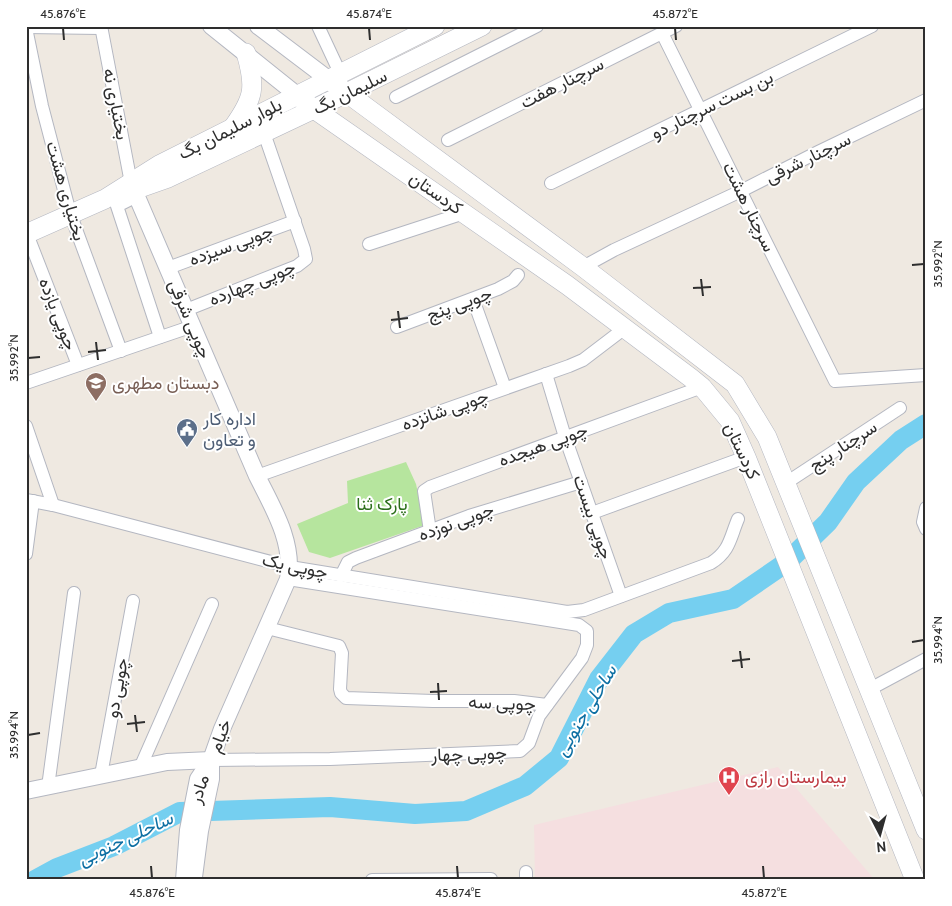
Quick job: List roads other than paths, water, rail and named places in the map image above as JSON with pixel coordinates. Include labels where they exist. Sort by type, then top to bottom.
[{"type":"main road","name":"بلوار سلیمان بگ","points":[[27,234],[104,198],[134,189],[159,165],[435,26]]},
{"type":"main road","name":"سلیمان بگ","points":[[134,189],[168,178],[348,93],[482,26]]},
{"type":"main road","points":[[233,128],[247,108],[252,92],[252,74],[246,54]]},
{"type":"main road","name":"کردستان","points":[[334,76],[348,93],[583,267],[735,384],[767,437],[926,830]]},
{"type":"main road","name":"کردستان","points":[[297,95],[314,109],[567,285],[702,387],[730,421],[782,545],[915,880]]},
{"type":"main road","points":[[567,285],[583,267]]},
{"type":"street","points":[[211,26],[297,95]]},
{"type":"street","points":[[258,26],[334,76]]},
{"type":"street","points":[[318,26],[334,76]]},
{"type":"street","points":[[396,97],[537,26]]},
{"type":"street","name":"سرچنار هفت","points":[[448,140],[676,26]]},
{"type":"street","name":"بن بست سرچنار دو","points":[[552,183],[872,26]]},
{"type":"street","points":[[26,27],[101,27]]},
{"type":"street","name":"بختیاری هشت","points":[[26,27],[42,106],[70,214],[120,351]]},
{"type":"street","name":"بختیاری نه","points":[[101,27],[134,189]]},
{"type":"street","name":"سرچنار هشت","points":[[662,33],[835,381],[926,375]]},
{"type":"street","points":[[398,44],[407,64]]},
{"type":"street","name":"سرچنار شرقی","points":[[583,267],[614,250],[926,100]]},
{"type":"street","name":"چوپی چهارده","points":[[186,310],[304,262],[306,255],[264,133]]},
{"type":"street","points":[[134,189],[117,206],[160,337]]},
{"type":"street","name":"چوپی شرقی","points":[[134,189],[257,476],[279,520],[289,550],[289,573]]},
{"type":"street","points":[[369,244],[464,213]]},
{"type":"street","name":"چوپی سیزده","points":[[168,268],[295,222]]},
{"type":"street","name":"چوپی یازده","points":[[27,234],[78,365]]},
{"type":"street","name":"چوپی پنج","points":[[397,327],[506,286],[518,275]]},
{"type":"street","points":[[473,299],[505,388]]},
{"type":"street","points":[[26,383],[193,326]]},
{"type":"street","name":"چوپی شانزده","points":[[257,476],[583,360],[624,328]]},
{"type":"street","name":"چوپی بیست","points":[[546,374],[565,437],[621,596]]},
{"type":"street","name":"چوپی هیجده","points":[[430,531],[424,490],[437,483],[702,387]]},
{"type":"street","name":"سرچنار پنج","points":[[786,483],[900,408]]},
{"type":"street","points":[[26,426],[53,505]]},
{"type":"street","points":[[592,513],[746,457]]},
{"type":"street","name":"چوپی نوزده","points":[[341,576],[348,562],[356,558],[469,516],[581,482]]},
{"type":"street","points":[[26,554],[30,501]]},
{"type":"street","name":"چوپی یک","points":[[30,501],[53,505],[289,573],[341,576],[568,612],[584,610],[621,596]]},
{"type":"street","points":[[926,508],[923,522],[926,530]]},
{"type":"street","points":[[621,596],[717,559],[727,548],[738,519]]},
{"type":"street","name":"خیام","points":[[26,791],[167,762],[211,760],[222,729],[268,628],[289,573]]},
{"type":"street","name":"چوپی چهار","points":[[211,760],[330,759],[520,751],[529,743],[539,716],[546,705],[582,658],[588,637],[584,627],[579,625],[289,573]]},
{"type":"street","points":[[48,787],[74,593]]},
{"type":"street","name":"چوپی دو","points":[[101,775],[133,601]]},
{"type":"street","points":[[140,768],[212,604]]},
{"type":"street","name":"چوپی سه","points":[[268,628],[339,646],[342,654],[340,689],[346,698],[514,700],[546,705]]},
{"type":"street","points":[[870,690],[926,659]]},
{"type":"street","name":"مادر","points":[[184,880],[201,799],[198,779],[211,760]]},
{"type":"street","name":"مادر","points":[[194,830],[194,880]]},
{"type":"street","points":[[372,880],[491,879]]},
{"type":"waterway","name":"ساحلی جنوبی","points":[[35,880],[57,868],[114,846],[180,812],[330,807],[415,814],[466,811],[525,786],[559,758],[599,679],[634,634],[669,613],[733,599],[787,562],[828,522],[856,482],[901,440],[926,424]]},
{"type":"place","name":"دبستان مطهری","points":[[96,402]]},
{"type":"place","name":"اداره کار و تعاون","points":[[187,448]]},
{"type":"place","name":"بیمارستان رازی","points":[[729,796]]},
{"type":"park label","name":"پارک ثنا","points":[[382,504]]}]
